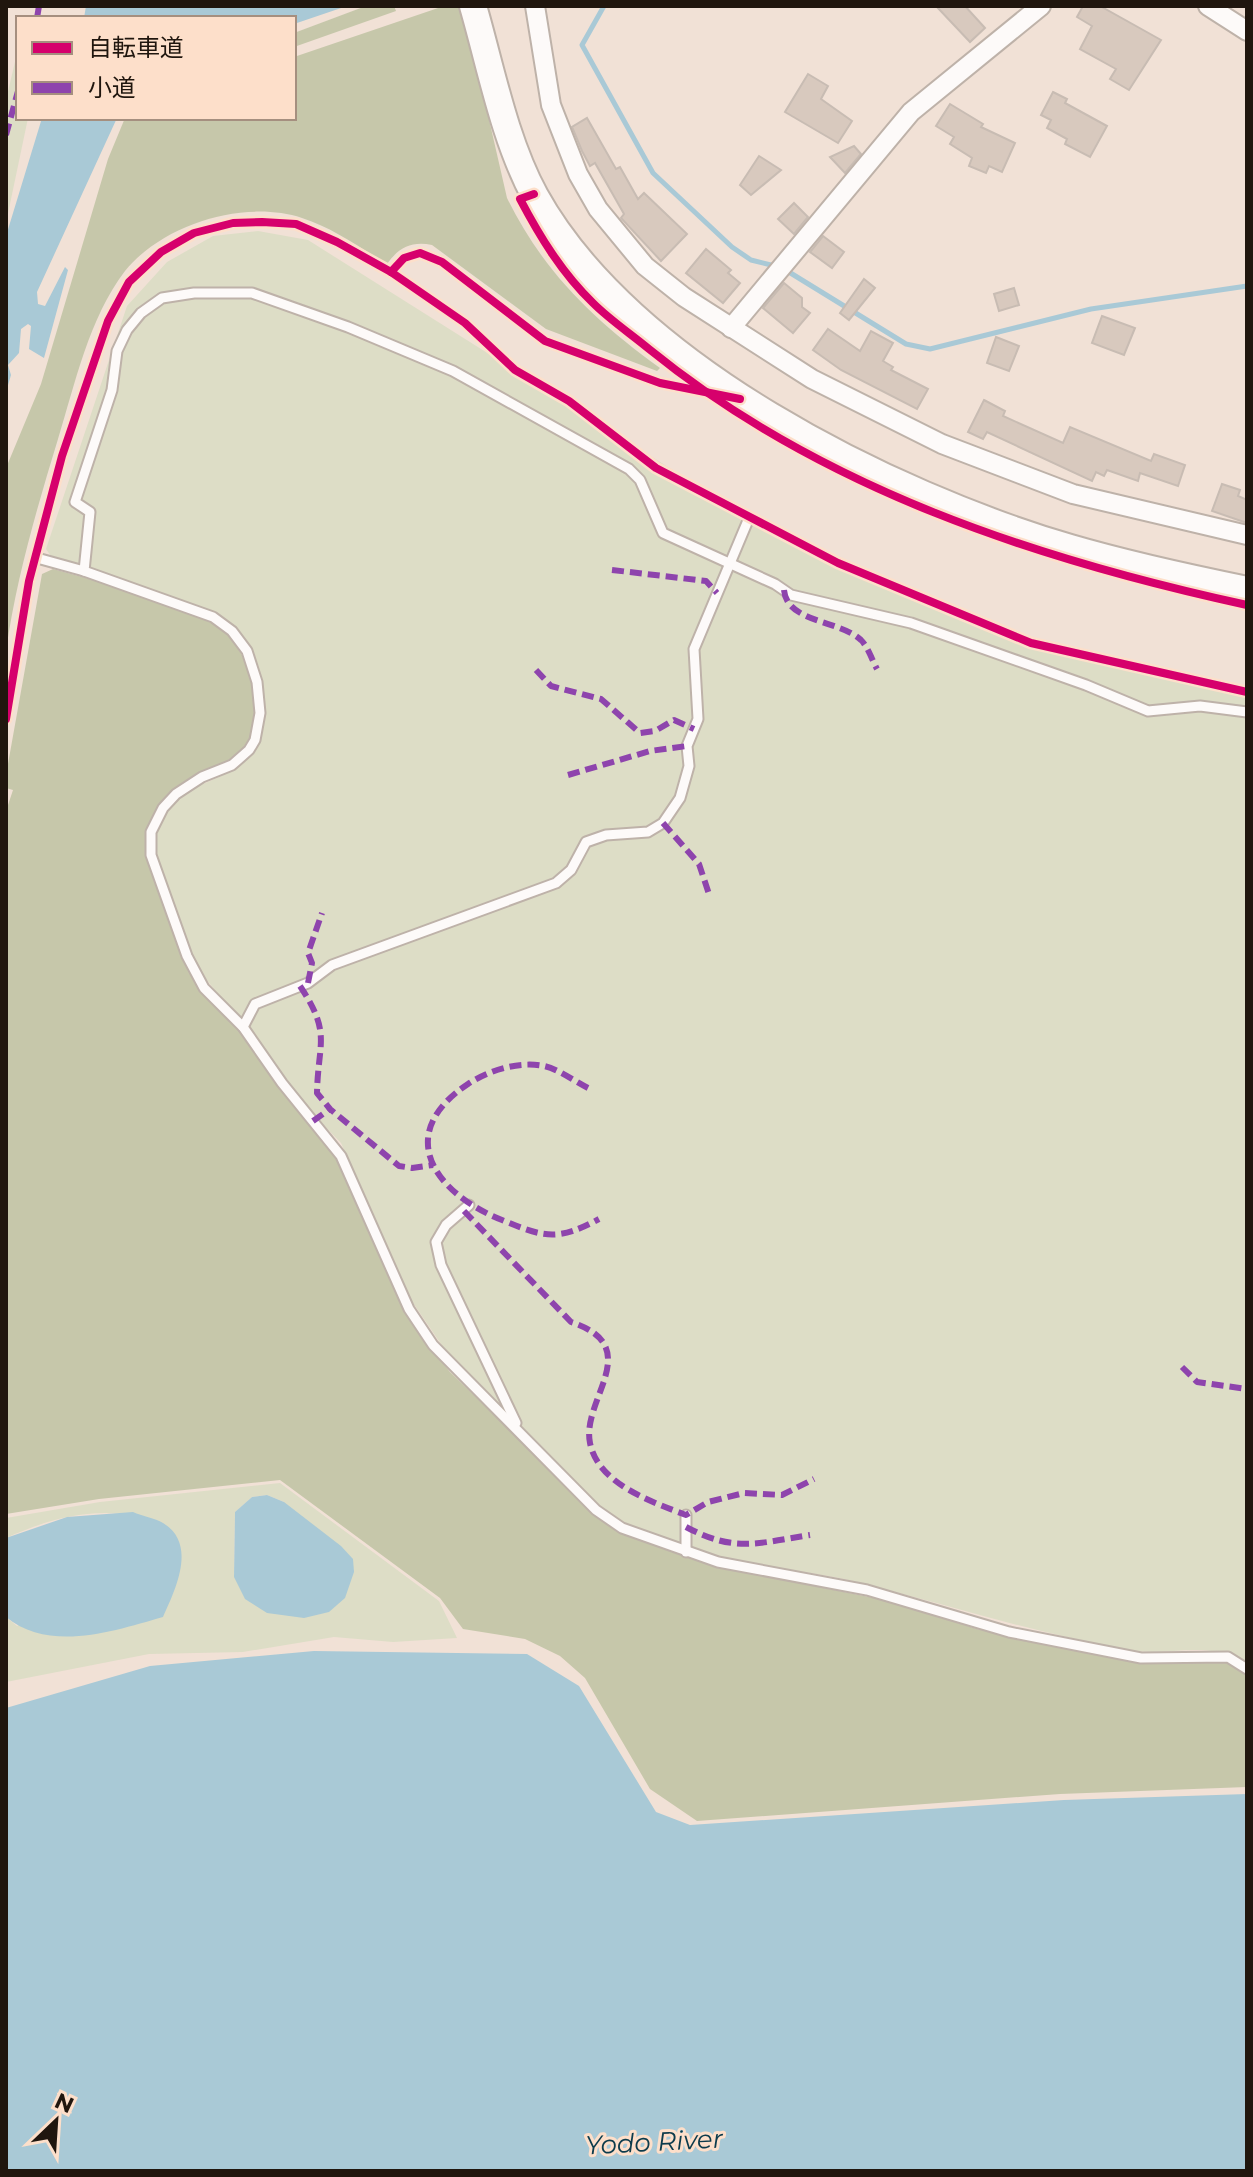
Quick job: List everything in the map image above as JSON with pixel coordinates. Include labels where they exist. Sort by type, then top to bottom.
[{"type":"street","points":[[473,6],[517,155],[534,194],[556,229],[599,284],[669,345],[740,399],[845,456],[986,519],[1069,548],[1247,590]]},
{"type":"street","points":[[535,6],[551,105],[567,151],[598,209],[645,266],[776,358],[873,412],[1007,470],[1073,494],[1247,535]]},
{"type":"street","points":[[731,328],[911,112],[1041,6]]},
{"type":"street","points":[[1208,6],[1247,31]]},
{"type":"lane","points":[[84,571],[90,512],[75,502],[112,390],[117,351],[127,330],[141,313],[162,298],[194,293],[252,293],[348,327],[453,371],[629,469],[640,480],[663,533],[791,595],[911,623],[1086,685],[1148,711],[1200,706],[1247,712]]},
{"type":"lane","points":[[243,1027],[255,1004],[308,983],[332,965],[556,883],[571,870],[586,842],[606,835],[648,832],[663,823],[680,798],[689,766],[687,746],[698,719],[694,649],[749,518]]},
{"type":"lane","points":[[37,558],[84,571],[213,617],[232,631],[247,651],[257,682],[260,713],[255,740],[232,765],[202,777],[176,794],[163,808],[151,832],[151,855],[187,956],[204,988],[243,1027],[282,1083],[341,1156],[409,1309],[433,1345],[471,1388],[519,1430],[596,1510],[622,1528],[718,1562],[867,1590],[1009,1632],[1141,1658],[1228,1657],[1247,1669]]},
{"type":"lane","points":[[469,1205],[446,1225],[436,1242],[441,1265],[519,1430]]},
{"type":"lane","points":[[686,1515],[686,1552]]},
{"type":"green space","points":[[366,6],[394,6],[396,11],[296,46],[296,32]]},
{"type":"green space","points":[[444,6],[463,6],[507,198],[521,225],[554,272],[592,313],[660,368],[657,371],[546,329],[432,245],[406,247],[387,264],[324,227],[279,213],[231,214],[182,229],[141,254],[125,271],[112,289],[92,330],[35,517],[15,597],[6,651],[6,468],[41,384],[108,159],[124,120],[296,120],[296,56]]},
{"type":"green space","points":[[16,58],[16,120],[28,120],[6,223],[6,100]]},
{"type":"green space","points":[[258,231],[308,240],[668,467],[785,536],[900,595],[1034,643],[1247,690],[1247,1662],[1214,1651],[1140,1651],[1091,1643],[849,1580],[694,1552],[667,1542],[602,1510],[445,1350],[409,1297],[341,1143],[308,1109],[195,965],[155,856],[158,830],[165,812],[175,800],[233,769],[256,747],[264,719],[264,704],[256,659],[242,637],[215,613],[53,559],[46,549],[127,306],[167,262],[213,236]]},
{"type":"green space","points":[[53,569],[115,586],[213,623],[226,631],[242,655],[251,680],[257,715],[250,737],[237,758],[181,784],[164,801],[148,825],[145,852],[186,962],[336,1156],[403,1302],[422,1337],[450,1372],[607,1524],[644,1542],[724,1568],[889,1601],[977,1629],[1143,1662],[1226,1662],[1247,1675],[1247,1787],[1060,1794],[697,1821],[650,1789],[585,1678],[560,1656],[525,1639],[463,1629],[440,1598],[280,1480],[99,1499],[6,1514],[6,811],[13,790],[6,788],[6,775],[42,574]]},
{"type":"green space","points":[[280,1483],[439,1601],[457,1638],[393,1642],[334,1637],[243,1652],[149,1654],[6,1682],[6,1617],[17,1626],[166,1525],[125,1514],[85,1514],[46,1523],[6,1538],[6,1518],[100,1502]],"holes":[[[267,1495],[284,1502],[234,1577],[235,1512],[252,1497]]]},
{"type":"water","points":[[86,6],[347,6],[296,23],[296,16],[84,16]]},
{"type":"water","points":[[41,120],[116,120],[37,292],[38,304],[45,306],[65,267],[68,270],[44,358],[29,349],[31,326],[28,324],[21,329],[19,353],[8,365],[11,375],[6,392],[6,236]]},
{"type":"water","points":[[267,1495],[284,1502],[353,1559],[354,1572],[345,1598],[329,1612],[304,1618],[267,1613],[245,1599],[234,1577],[235,1512],[252,1497]]},
{"type":"water","points":[[133,1512],[163,1523],[174,1532],[179,1543],[181,1568],[163,1617],[103,1633],[62,1637],[23,1628],[6,1617],[6,1538],[67,1517]]},
{"type":"water","name":"Yodo River","points":[[314,1651],[527,1654],[579,1686],[656,1812],[690,1825],[1064,1800],[1247,1794],[1247,2171],[6,2171],[6,1708],[150,1666]]},
{"type":"building","points":[[936,6],[965,6],[985,28],[970,42]]},
{"type":"building","points":[[1083,6],[1100,6],[1161,40],[1129,90],[1110,79],[1116,69],[1080,49],[1092,26],[1077,17]]},
{"type":"building","points":[[808,74],[828,86],[821,99],[852,121],[838,143],[785,112]]},
{"type":"building","points":[[1053,92],[1067,99],[1065,103],[1107,126],[1090,157],[1065,144],[1067,139],[1047,128],[1051,120],[1041,115]]},
{"type":"building","points":[[950,104],[983,124],[981,127],[1015,143],[1002,172],[989,166],[986,173],[969,166],[972,158],[950,144],[954,137],[936,126]]},
{"type":"building","points":[[587,118],[616,169],[620,167],[638,199],[644,193],[687,234],[661,261],[621,218],[624,214],[595,163],[590,166],[582,151],[572,127]]},
{"type":"building","points":[[854,146],[861,154],[845,173],[830,157]]},
{"type":"building","points":[[759,156],[781,170],[751,195],[740,185]]},
{"type":"building","points":[[794,203],[808,217],[794,234],[778,219]]},
{"type":"building","points":[[823,236],[844,252],[832,268],[810,252]]},
{"type":"building","points":[[706,249],[731,270],[728,273],[740,283],[723,303],[686,273]]},
{"type":"building","points":[[864,279],[875,288],[849,320],[840,313]]},
{"type":"building","points":[[784,283],[802,298],[802,307],[810,313],[793,333],[763,308]]},
{"type":"building","points":[[1014,288],[1019,305],[999,311],[994,294]]},
{"type":"building","points":[[1102,316],[1135,328],[1124,355],[1092,343]]},
{"type":"building","points":[[828,329],[860,351],[871,331],[893,343],[883,361],[893,367],[891,370],[928,389],[917,409],[841,370],[813,350]]},
{"type":"building","points":[[996,337],[1019,346],[1009,371],[987,363]]},
{"type":"building","points":[[984,400],[1005,411],[1003,416],[1063,443],[1070,427],[1151,461],[1154,454],[1185,465],[1178,486],[1140,473],[1138,481],[1107,470],[1104,476],[1096,472],[1092,481],[987,432],[983,439],[968,432]]},
{"type":"building","points":[[1222,484],[1240,490],[1238,496],[1247,500],[1247,523],[1212,511]]},
{"type":"waterway","points":[[604,6],[582,45],[653,173],[732,247],[751,260],[775,266]]},
{"type":"waterway","points":[[784,269],[906,344],[930,349],[1091,309],[1247,286]]},
{"type":"marked path","points":[[37,16],[39,6]]},
{"type":"marked path","points":[[6,135],[16,98]]},
{"type":"marked path","points":[[612,570],[706,581],[717,593]]},
{"type":"marked path","points":[[784,590],[787,601],[794,609],[852,633],[861,640],[877,669]]},
{"type":"marked path","points":[[536,670],[551,686],[601,699],[640,733],[655,731],[674,720],[694,729]]},
{"type":"marked path","points":[[568,775],[650,751],[687,746]]},
{"type":"marked path","points":[[663,823],[699,864],[710,897]]},
{"type":"marked path","points":[[308,983],[312,963],[308,953],[322,913]]},
{"type":"marked path","points":[[300,986],[320,1028],[317,1093],[330,1109],[399,1166],[433,1165]]},
{"type":"marked path","points":[[588,1088],[544,1066],[515,1066],[495,1071],[468,1084],[445,1103],[432,1123],[428,1142],[431,1161],[457,1194],[502,1220],[530,1231],[562,1234],[599,1219]]},
{"type":"marked path","points":[[313,1121],[330,1109]]},
{"type":"marked path","points":[[464,1211],[571,1322],[593,1333],[605,1345],[608,1360],[606,1375],[594,1409],[590,1443],[604,1470],[628,1490],[686,1515],[708,1502],[744,1493],[782,1495],[814,1479]]},
{"type":"marked path","points":[[1182,1367],[1197,1382],[1247,1389]]},
{"type":"marked path","points":[[686,1527],[719,1540],[747,1544],[810,1535]]},
{"type":"cycle path","points":[[534,194],[520,199],[552,254],[593,303],[715,398],[785,441],[857,479],[933,512],[1010,540],[1088,565],[1247,605]]},
{"type":"cycle path","points":[[6,719],[29,581],[62,456],[108,321],[129,282],[161,252],[194,233],[233,223],[262,222],[296,224],[337,242],[391,272],[465,323],[515,370],[569,401],[656,468],[838,563],[1031,643],[1247,692]]},
{"type":"cycle path","points":[[391,272],[404,258],[420,253],[442,262],[545,341],[660,383],[740,399]]}]
